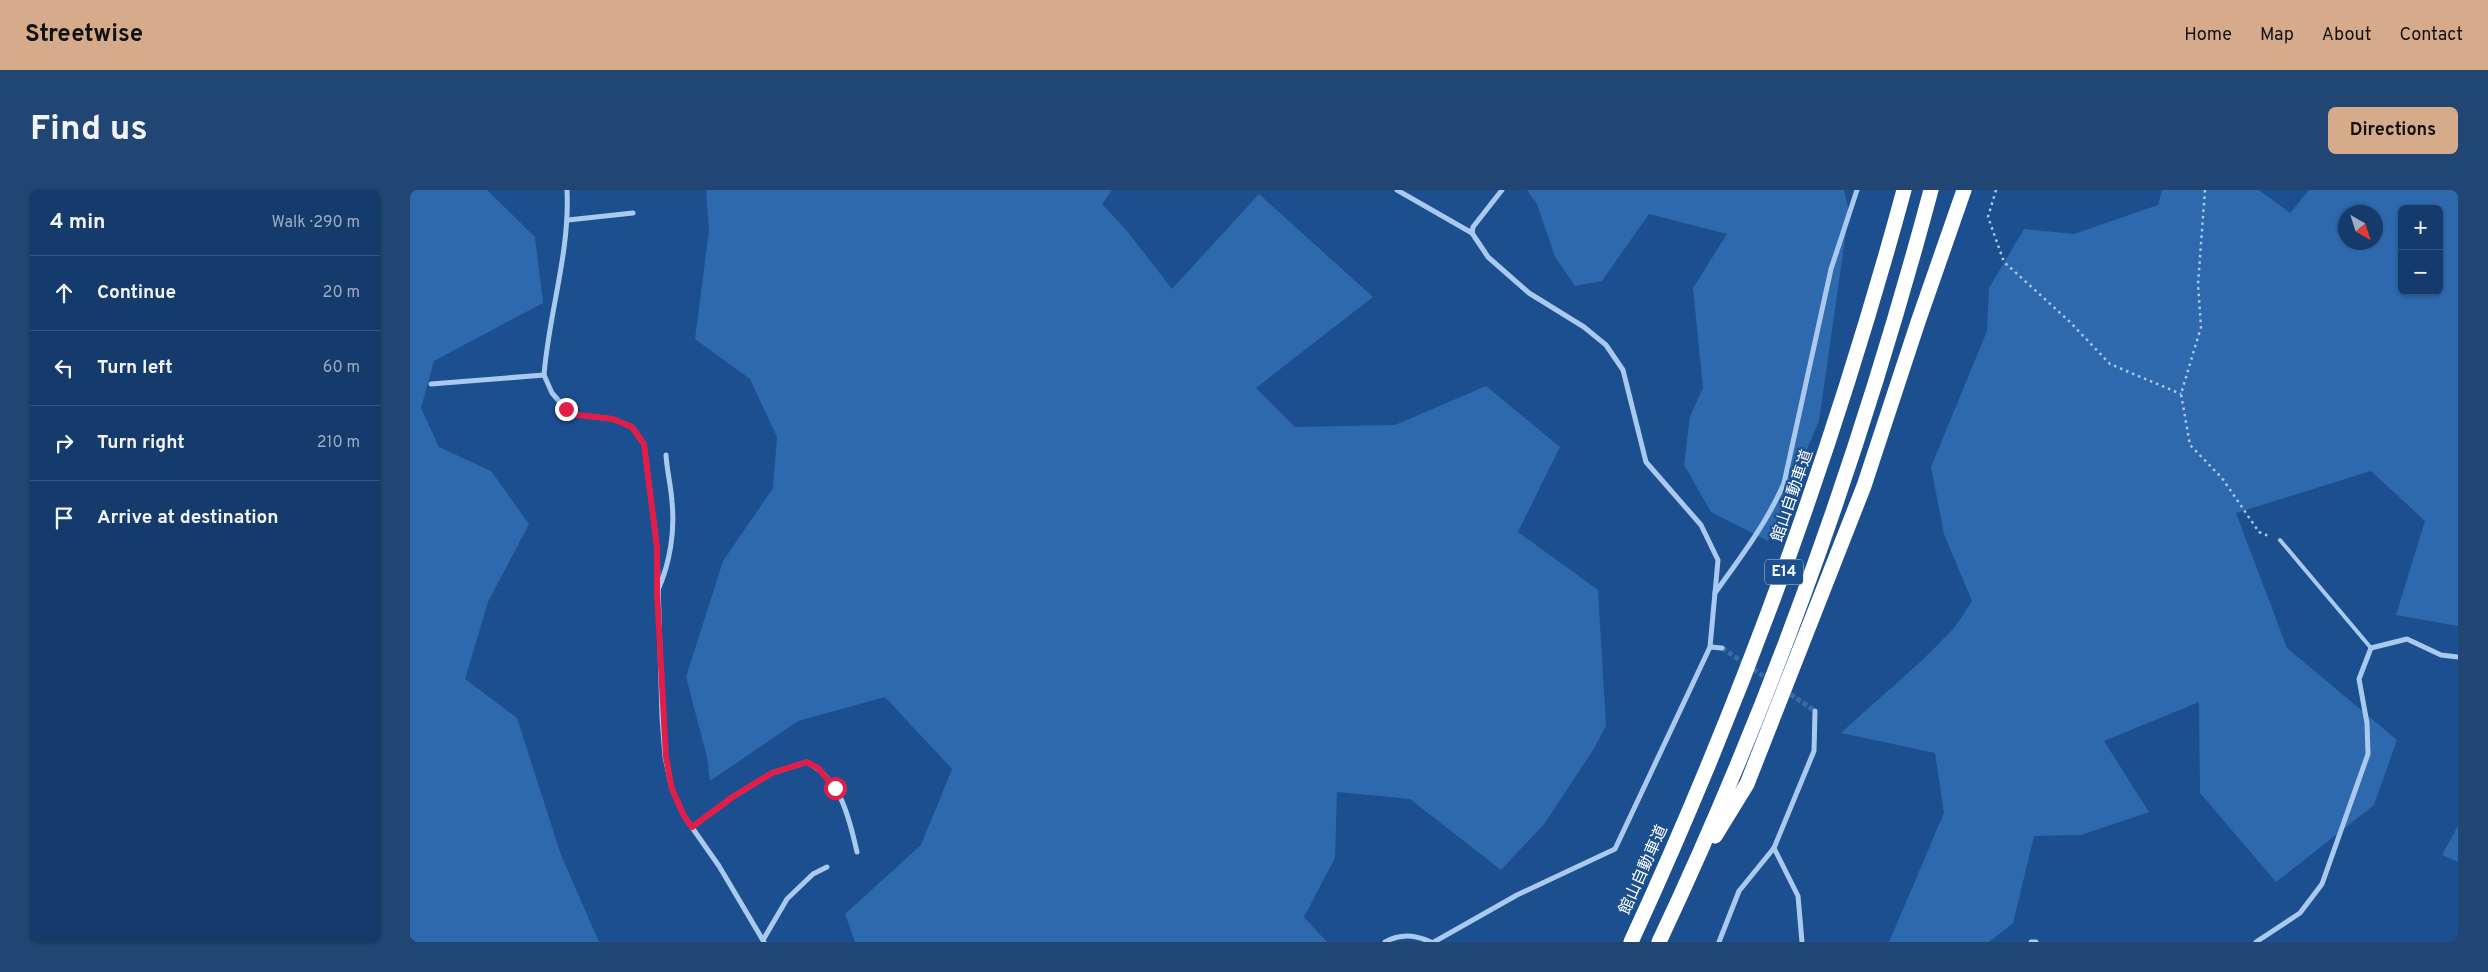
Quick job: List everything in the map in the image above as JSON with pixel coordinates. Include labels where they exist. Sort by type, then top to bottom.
[{"type":"highway","points":[[1884,264],[1893,190]]},
{"type":"highway","name":"館山自動車道","points":[[1631,942],[1668,861],[1752,658],[1829,445],[1884,264],[1904,190]]},
{"type":"highway","name":"E14","points":[[1659,942],[1689,879],[1777,668],[1817,558],[1860,432],[1910,270],[1931,190]]},
{"type":"highway","points":[[1689,879],[1747,784],[1864,486],[1964,190]]},
{"type":"highway","points":[[1918,322],[1975,190]]},
{"type":"street","points":[[567,190],[568,220],[544,375],[552,393],[566,409],[578,415],[613,419],[632,427],[644,444],[657,547],[657,592],[666,757],[672,789],[684,816],[719,866],[763,941]]},
{"type":"street","points":[[1385,942],[1394,937],[1417,936],[1433,942],[1516,895],[1615,849],[1710,647],[1718,560],[1701,525],[1646,462],[1623,370],[1606,345],[1584,327],[1528,293],[1488,256],[1472,233],[1397,190]]},
{"type":"street","points":[[1472,233],[1473,227],[1502,190]]},
{"type":"street","points":[[1715,594],[1754,539],[1776,502],[1784,483],[1831,269],[1857,190]]},
{"type":"street","points":[[568,220],[633,213]]},
{"type":"street","points":[[431,384],[544,375]]},
{"type":"street","points":[[657,592],[665,574],[671,533],[672,503],[666,455]]},
{"type":"street","points":[[2256,942],[2300,913],[2322,884],[2368,754],[2367,722],[2359,679],[2371,648],[2407,639],[2440,654],[2458,657]]},
{"type":"street","points":[[1710,647],[1722,648]]},
{"type":"street","points":[[1719,942],[1739,891],[1774,848],[1814,751],[1815,711]]},
{"type":"street","points":[[692,827],[734,796],[772,773],[807,762],[818,768],[835,788],[848,812],[857,852]]},
{"type":"street","points":[[1774,848],[1798,896],[1802,942]]},
{"type":"street","points":[[763,941],[786,899],[813,874],[827,867]]},
{"type":"street","points":[[2031,942],[2036,942]]},
{"type":"lane","points":[[2280,540],[2371,648]]},
{"type":"path","points":[[1996,190],[1988,217],[2004,262],[2069,321],[2110,364],[2181,394]]},
{"type":"path","points":[[2205,190],[2198,284],[2201,327],[2181,394],[2190,445],[2222,478],[2259,532],[2280,540]]},
{"type":"shaded area","points":[[410,190],[487,190],[535,237],[543,303],[434,361],[421,408],[439,447],[491,471],[529,524],[488,602],[465,679],[517,718],[561,855],[599,942],[410,942]]},
{"type":"shaded area","points":[[706,190],[1112,190],[1102,204],[1127,231],[1172,289],[1259,194],[1373,297],[1256,388],[1295,427],[1395,425],[1486,386],[1560,447],[1518,532],[1598,590],[1606,726],[1593,750],[1545,823],[1501,870],[1410,799],[1337,792],[1335,858],[1304,917],[1327,942],[855,942],[845,914],[921,845],[952,769],[885,697],[798,721],[710,781],[707,757],[686,677],[723,561],[773,488],[777,437],[750,379],[695,339],[709,230]]},
{"type":"shaded area","points":[[1527,190],[1844,190],[1849,211],[1819,421],[1768,541],[1711,512],[1684,465],[1690,416],[1703,388],[1693,288],[1727,234],[1649,214],[1602,281],[1575,286],[1555,257],[1537,204]]},
{"type":"shaded area","points":[[2162,190],[2259,190],[2290,213],[2309,190],[2458,190],[2458,626],[2396,615],[2425,521],[2371,471],[2236,513],[2287,648],[2397,740],[2374,805],[2276,882],[2200,793],[2199,702],[2104,741],[2149,812],[2081,835],[2034,836],[2013,923],[1989,942],[1889,942],[1944,813],[1935,753],[1841,733],[1911,671],[1937,645],[1956,625],[1972,601],[1944,534],[1931,467],[1987,331],[1989,288],[2024,229],[2074,234],[2158,205]]},
{"type":"shaded area","points":[[2458,826],[2458,862],[2442,855]]},
{"type":"tunnel","points":[[1722,648],[1815,711]]},
{"type":"route","points":[[566,409],[578,415],[613,419],[632,427],[644,444],[657,547],[662,718],[666,757],[672,789],[684,816],[692,827],[734,796],[772,773],[807,762],[818,768],[835,788]]}]
